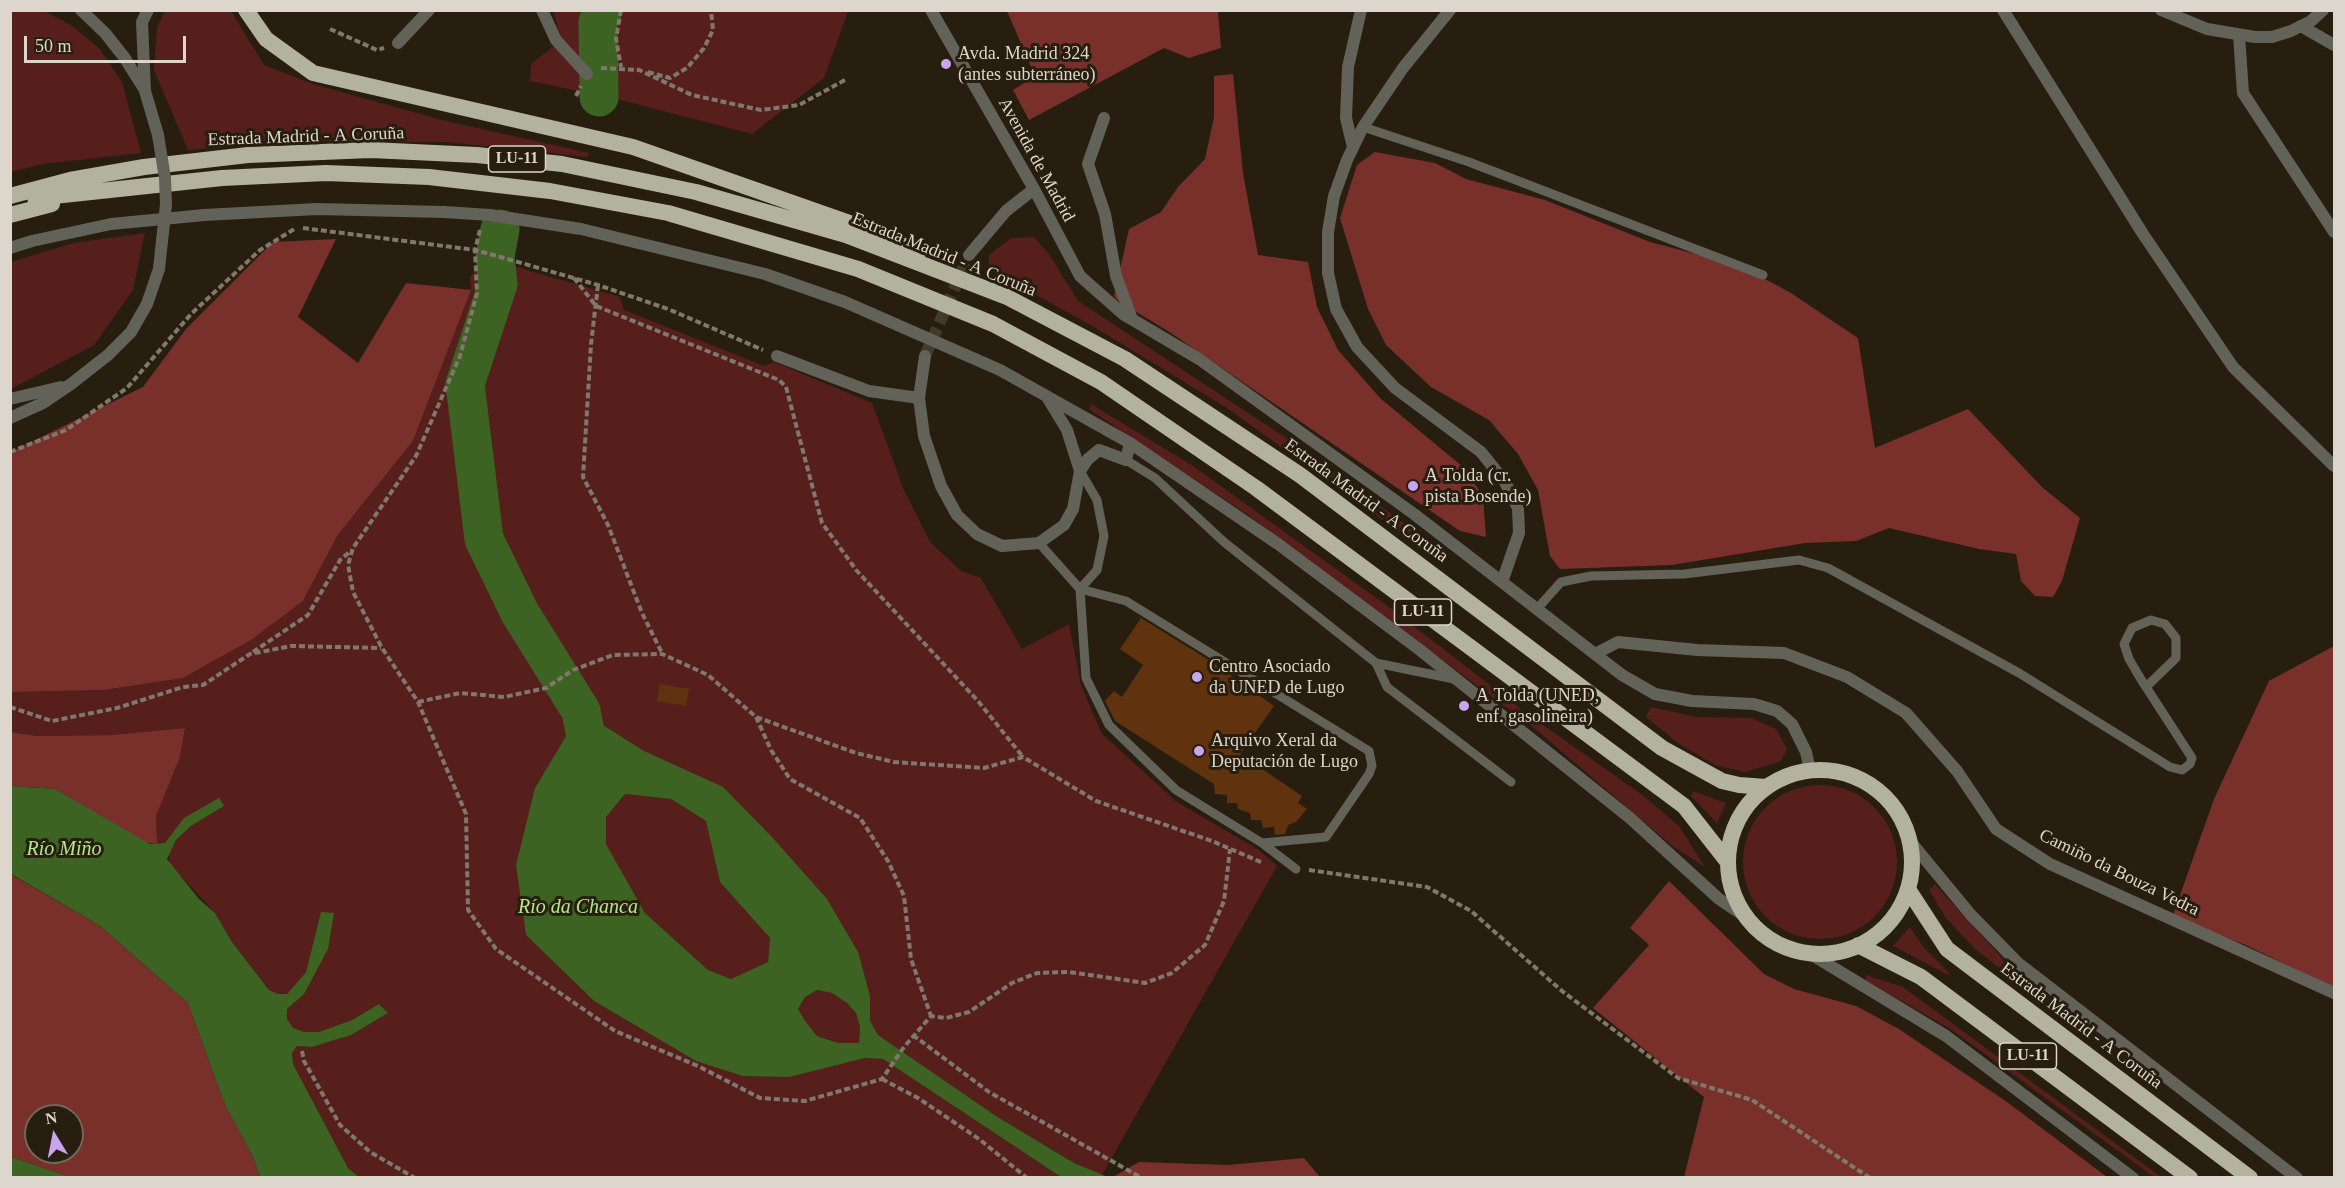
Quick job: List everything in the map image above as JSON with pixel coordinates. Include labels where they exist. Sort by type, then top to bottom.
[{"type":"highway","points":[[246,10],[266,39],[313,73],[633,147],[881,234],[1007,297]]},
{"type":"highway","name":"Estrada Madrid - A Coruña","points":[[10,196],[70,180],[144,167],[248,155],[371,150],[477,155],[562,164],[696,192],[846,235],[1007,297],[1125,358],[1300,475],[1662,748],[1722,781],[1766,787]]},
{"type":"highway","name":"Estrada Madrid - A Coruña","points":[[10,201],[222,178],[326,173],[429,177],[550,191],[668,213],[858,269],[993,324],[1101,382],[1256,488],[1684,806],[1727,861]]},
{"type":"highway","points":[[10,215],[129,187]]},
{"type":"highway","name":"Estrada Madrid - A Coruña","points":[[1810,770],[1837,771],[1869,785],[1884,795],[1900,816],[1910,841],[1912,865],[1908,889],[1897,912],[1886,925],[1858,945],[1834,953],[1809,953],[1785,947],[1763,935],[1746,917],[1732,891],[1727,861],[1730,840],[1738,819],[1750,801],[1766,787],[1787,776],[1810,770]]},
{"type":"highway","name":"Estrada Madrid - A Coruña","points":[[1908,889],[1947,949],[2250,1178]]},
{"type":"highway","name":"LU-11","points":[[1858,945],[1921,976],[2190,1178]]},
{"type":"street","points":[[81,10],[105,33],[124,57],[145,91]]},
{"type":"street","points":[[10,418],[43,403],[108,356],[130,332],[147,304],[159,269],[166,205],[165,178],[158,135],[145,91],[142,22],[148,10]]},
{"type":"street","points":[[398,43],[429,10]]},
{"type":"street","points":[[542,10],[556,40],[587,74]]},
{"type":"street","name":"Avenida de Madrid","points":[[931,10],[1034,189],[1080,276],[1097,291],[1132,319],[1198,359],[1414,514],[1622,675],[1655,694],[1692,701],[1754,704],[1777,711],[1792,724],[1806,752],[1810,770]]},
{"type":"street","points":[[1353,147],[1346,118],[1348,67],[1361,10]]},
{"type":"street","points":[[1450,10],[1403,68],[1363,126],[1353,147],[1334,196],[1328,232],[1328,273],[1336,309],[1357,347],[1395,388],[1481,452],[1505,482],[1518,508],[1519,533],[1502,582]]},
{"type":"street","points":[[2002,10],[2143,234],[2233,366],[2334,466]]},
{"type":"street","points":[[2161,10],[2206,29],[2239,35],[2272,37],[2301,26],[2323,10]]},
{"type":"street","points":[[2301,26],[2334,45]]},
{"type":"street","points":[[2239,35],[2243,93],[2334,232]]},
{"type":"street","points":[[1104,118],[1088,164],[1105,214],[1116,276],[1132,319]]},
{"type":"street","points":[[969,255],[1006,211],[1034,189]]},
{"type":"street","points":[[10,248],[111,224],[204,215],[317,209],[490,215],[580,229],[765,274],[845,302],[1000,370],[1047,396],[1130,443],[1278,544],[1457,679],[1656,839],[1719,899],[1746,917]]},
{"type":"street","points":[[777,356],[869,391],[919,398]]},
{"type":"street","points":[[925,356],[919,398],[924,436],[941,486],[957,515],[977,534],[1002,546],[1039,543],[1064,525],[1073,509],[1080,471],[1088,459],[1099,450],[1126,460],[1130,443]]},
{"type":"street","points":[[10,399],[71,384]]},
{"type":"street","points":[[1047,396],[1067,430],[1080,471]]},
{"type":"street","name":"Camiño da Bouza Vedra","points":[[1595,654],[1618,642],[1697,650],[1784,653],[1847,677],[1905,713],[1957,771],[1996,829],[2050,864],[2334,993]]},
{"type":"street","points":[[1910,841],[1971,915],[2018,963],[2297,1178]]},
{"type":"street","points":[[1809,953],[1946,1036],[2133,1178]]},
{"type":"lane","points":[[1363,126],[1469,162],[1763,275]]},
{"type":"lane","points":[[1126,460],[1155,478],[1224,542],[1376,663],[1387,687],[1512,782]]},
{"type":"lane","points":[[1080,471],[1096,500],[1104,536],[1097,570],[1080,589],[1086,678],[1108,725],[1176,790],[1262,843],[1296,868]]},
{"type":"lane","points":[[1039,543],[1080,589],[1126,601],[1369,751],[1372,766],[1369,774],[1326,837],[1262,843]]},
{"type":"lane","points":[[1536,610],[1561,582],[1591,576],[1684,574],[1799,560],[1828,568],[2019,674],[2170,767],[2182,770],[2190,764],[2192,758],[2146,687],[2129,659],[2124,644],[2132,628],[2151,620],[2164,624],[2176,638],[2176,658],[2146,687]]},
{"type":"lane","points":[[1376,663],[1457,679]]},
{"type":"lane","points":[[1369,774],[1379,780]]},
{"type":"path","points":[[621,10],[616,39],[621,67]]},
{"type":"path","points":[[609,68],[637,69],[670,78],[687,68],[704,48],[713,30],[711,10]]},
{"type":"path","points":[[330,28],[377,50],[398,43]]},
{"type":"path","points":[[637,69],[692,95],[761,110],[799,105],[845,80]]},
{"type":"path","points":[[10,707],[52,721],[117,708],[183,687],[203,685],[308,615],[340,560],[353,548],[416,456],[460,356],[477,294],[475,250],[482,223]]},
{"type":"path","points":[[10,452],[66,430],[127,388],[191,314],[260,250],[297,227],[475,250],[598,285],[668,309],[777,356]]},
{"type":"path","points":[[573,278],[596,306],[779,380],[786,387],[822,523],[857,571],[978,701],[1023,757],[1096,801],[1230,849],[1258,862],[1427,887],[1471,911],[1562,991],[1678,1078],[1752,1100],[1869,1178]]},
{"type":"path","points":[[598,285],[591,344],[584,477],[608,525],[642,613],[662,654]]},
{"type":"path","points":[[353,548],[348,565],[353,592],[382,648],[418,702],[466,814],[468,910],[496,949],[615,1031],[698,1066],[759,1098],[805,1101],[882,1079],[903,1047],[930,1016]]},
{"type":"path","points":[[250,654],[291,646],[382,648]]},
{"type":"path","points":[[418,702],[460,693],[504,697],[546,688],[573,670],[614,655],[662,654],[708,675],[756,717],[856,753],[894,762],[984,768],[1023,757]]},
{"type":"path","points":[[756,717],[771,750],[790,779],[860,818],[888,861],[904,896],[911,959],[930,1016]]},
{"type":"path","points":[[930,1016],[946,1018],[969,1012],[1012,983],[1038,973],[1069,972],[1145,982],[1172,973],[1205,945],[1224,902],[1230,849]]},
{"type":"path","points":[[913,1035],[989,1092],[1142,1178]]},
{"type":"path","points":[[302,1051],[304,1061],[340,1125],[370,1152],[415,1178]]},
{"type":"path","points":[[882,1079],[918,1098],[979,1139],[1027,1178]]},
{"type":"shaded area","points":[[11,10],[44,11],[71,25],[99,48],[122,82],[141,153],[43,164],[11,172]]},
{"type":"shaded area","points":[[165,11],[231,11],[264,65],[313,84],[442,120],[589,153],[588,157],[447,142],[287,141],[188,150],[154,70],[157,27]]},
{"type":"shaded area","points":[[553,11],[848,11],[824,78],[752,134],[613,98],[530,81],[531,64],[562,40]]},
{"type":"shaded area","points":[[1007,11],[1218,11],[1221,48],[1189,58],[1164,48],[1029,120],[1013,90],[1035,76]]},
{"type":"shaded area","points":[[1233,74],[1243,173],[1258,255],[1308,262],[1317,307],[1338,350],[1380,398],[1463,467],[1483,496],[1486,537],[1460,531],[1114,296],[1129,229],[1161,212],[1178,187],[1205,159],[1214,117],[1214,76]]},
{"type":"shaded area","points":[[1375,152],[1435,163],[1466,179],[1545,200],[1650,242],[1741,266],[1791,293],[1858,338],[1875,448],[1968,409],[2042,487],[2080,518],[2062,581],[2053,597],[2035,596],[2021,581],[2016,554],[1979,549],[1889,528],[1856,541],[1805,543],[1672,565],[1560,569],[1550,556],[1538,490],[1518,454],[1489,420],[1431,387],[1386,345],[1368,309],[1340,218],[1357,165]]},
{"type":"shaded area","points":[[145,233],[133,290],[94,345],[11,389],[11,262],[73,243]]},
{"type":"shaded area","points":[[1034,237],[1049,254],[1078,301],[1294,443],[1442,551],[1438,560],[1227,408],[1094,327],[989,269],[989,255],[1011,238]]},
{"type":"shaded area","points":[[336,239],[298,317],[358,363],[406,283],[471,290],[413,441],[337,536],[303,601],[251,640],[183,678],[104,690],[11,692],[11,452],[143,387],[186,329],[273,242]]},
{"type":"shaded area","points":[[484,262],[510,265],[620,297],[624,310],[764,366],[774,362],[872,403],[904,490],[930,542],[961,571],[981,578],[1022,649],[1069,624],[1081,685],[1102,734],[1177,802],[1259,850],[1277,866],[1102,1175],[1074,1163],[996,1116],[878,1035],[870,1022],[870,996],[644,751],[581,711],[535,788],[526,935],[594,1001],[696,1061],[832,1066],[865,1058],[883,1059],[1061,1177],[359,1177],[348,1168],[293,1064],[292,1053],[297,1046],[312,1047],[379,1004],[352,1020],[319,1032],[304,1032],[293,1028],[287,1019],[287,1009],[304,994],[321,912],[306,972],[287,994],[278,994],[269,990],[232,942],[215,913],[169,863],[169,852],[176,840],[191,826],[224,806],[171,835],[165,843],[157,844],[156,816],[180,757],[185,728],[112,735],[37,736],[11,732],[11,692],[104,690],[183,678],[251,640],[303,601],[337,536],[413,441],[471,290],[470,277]]},
{"type":"shaded area","points":[[1091,404],[1193,466],[1393,610],[1522,710],[1641,794],[1679,826],[1705,867],[1671,845],[1534,728],[1248,515],[1089,409]]},
{"type":"shaded area","points":[[2334,646],[2334,988],[2246,945],[2172,918],[2214,799],[2269,681]]},
{"type":"shaded area","points":[[1651,707],[1697,717],[1751,718],[1776,729],[1787,749],[1781,761],[1745,772],[1715,765],[1678,743],[1646,717]]},
{"type":"shaded area","points":[[185,728],[180,757],[156,816],[157,844],[143,842],[55,789],[11,786],[11,732],[37,736],[112,735]]},
{"type":"shaded area","points":[[1820,785],[1849,791],[1863,798],[1874,808],[1884,819],[1891,833],[1897,862],[1891,891],[1884,905],[1874,916],[1863,926],[1849,933],[1820,939],[1791,933],[1777,926],[1766,916],[1756,905],[1749,891],[1743,862],[1749,833],[1756,819],[1766,808],[1777,798],[1791,791]]},
{"type":"shaded area","points":[[1693,791],[1726,803],[1717,823],[1691,796]]},
{"type":"shaded area","points":[[625,794],[671,799],[706,821],[720,882],[770,938],[768,962],[731,979],[708,970],[645,913],[606,844],[605,818]]},
{"type":"shaded area","points":[[10,874],[99,925],[188,1003],[225,1105],[253,1157],[260,1177],[70,1177],[32,1164],[84,1164],[84,1104],[24,1104],[24,1161],[11,1157]]},
{"type":"shaded area","points":[[1669,881],[1764,974],[1794,989],[1856,1006],[1899,1029],[2007,1102],[2107,1177],[1684,1177],[1704,1097],[1593,1008],[1649,945],[1630,928]]},
{"type":"shaded area","points":[[1935,884],[2013,970],[2008,975],[1975,949],[1946,918],[1929,890]]},
{"type":"shaded area","points":[[1910,927],[1925,949],[1949,973],[1948,975],[1893,946]]},
{"type":"shaded area","points":[[1866,975],[1903,987],[2161,1177],[2154,1177],[1949,1028],[1866,981]]},
{"type":"shaded area","points":[[817,990],[832,993],[847,1003],[856,1013],[860,1027],[859,1043],[838,1043],[817,1036],[804,1021],[798,1009],[805,997]]},
{"type":"shaded area","points":[[1304,1158],[1320,1177],[1113,1177],[1139,1162],[1228,1165]]},
{"type":"water","name":"Río da Chanca","points":[[581,711],[644,751],[723,787],[771,836],[827,899],[858,952],[870,996],[870,1021],[878,1035],[996,1116],[1074,1163],[1108,1177],[1061,1177],[883,1059],[865,1058],[789,1077],[743,1076],[696,1061],[594,1001],[526,935],[516,865],[535,788]],"holes":[[[625,794],[671,799],[706,821],[720,882],[770,938],[768,962],[731,979],[708,970],[645,913],[606,844],[606,817]],[[817,990],[832,993],[847,1003],[856,1013],[860,1027],[859,1043],[838,1043],[817,1036],[805,1021],[798,1009],[805,997]]]},
{"type":"water","name":"Río Miño","points":[[11,786],[55,789],[150,844],[165,843],[184,818],[219,798],[224,806],[191,826],[176,840],[167,859],[199,899],[215,913],[232,942],[269,990],[278,994],[287,994],[306,972],[321,912],[334,913],[328,949],[304,994],[287,1009],[287,1019],[293,1028],[304,1032],[319,1032],[352,1020],[379,1004],[388,1013],[351,1035],[312,1047],[297,1046],[292,1053],[293,1064],[348,1168],[359,1177],[260,1177],[253,1157],[225,1105],[188,1003],[99,925],[11,874]]},
{"type":"water","points":[[11,1157],[24,1161],[24,1164],[32,1164],[70,1177],[11,1177]]},
{"type":"building","points":[[1141,618],[1212,662],[1274,706],[1240,754],[1302,796],[1298,803],[1307,809],[1296,822],[1288,825],[1285,834],[1275,835],[1274,827],[1263,828],[1261,820],[1251,820],[1250,813],[1238,809],[1237,803],[1227,803],[1227,795],[1215,794],[1214,784],[1115,721],[1105,701],[1114,691],[1122,697],[1143,665],[1120,649]]},
{"type":"building","points":[[660,684],[689,689],[686,706],[657,701]]},
{"type":"waterway","name":"Río da Chanca","points":[[599,97],[598,22],[603,10]]},
{"type":"waterway","name":"Río da Chanca","points":[[500,229],[495,257],[498,284],[465,384],[484,539],[520,613],[581,711],[586,737],[584,764]]},
{"type":"tunnel","points":[[925,356],[969,255]]},
{"type":"place","name":"Avda. Madrid 324 (antes subterráneo)","points":[[946,64]]},
{"type":"place","name":"A Tolda (cr. pista Bosende)","points":[[1413,486]]},
{"type":"place","name":"Centro Asociado da UNED de Lugo","points":[[1197,677]]},
{"type":"place","name":"A Tolda (UNED, enf. gasolineira)","points":[[1464,706]]},
{"type":"place","name":"Arquivo Xeral da Deputación de Lugo","points":[[1199,751]]}]
